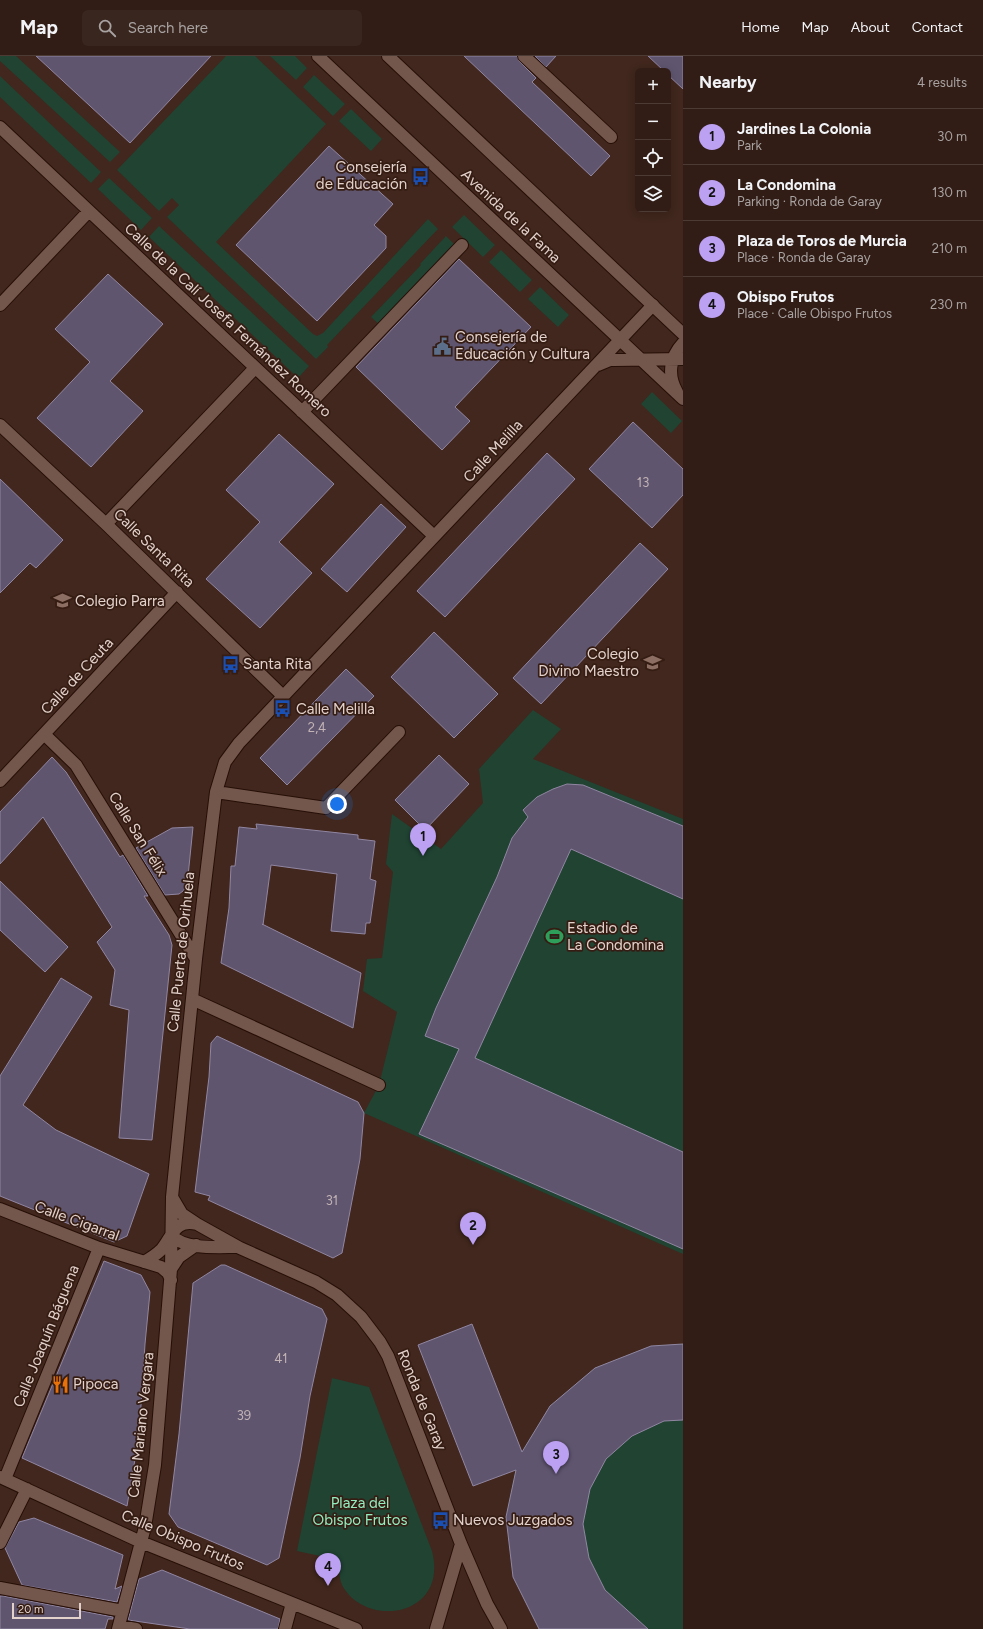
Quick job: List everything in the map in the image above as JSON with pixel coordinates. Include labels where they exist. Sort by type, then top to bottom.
[{"type":"street","name":"Avenida de la Fama","points":[[318,56],[683,399]]},
{"type":"street","points":[[388,56],[683,334]]},
{"type":"street","points":[[524,56],[611,137]]},
{"type":"street","name":"Calle de la Calí Josefa Fernández Romero","points":[[0,127],[434,536]]},
{"type":"street","points":[[0,304],[89,211]]},
{"type":"street","points":[[302,412],[462,245]]},
{"type":"street","name":"Calle Melilla","points":[[283,696],[652,305]]},
{"type":"street","points":[[640,359],[660,354],[683,342]]},
{"type":"street","points":[[683,342],[678,359],[670,370],[673,384],[683,399]]},
{"type":"street","name":"Calle Melilla","points":[[594,368],[610,360],[640,359]]},
{"type":"street","points":[[640,359],[678,359]]},
{"type":"street","points":[[106,524],[255,368]]},
{"type":"street","name":"Calle Santa Rita","points":[[0,425],[106,524],[283,696]]},
{"type":"street","name":"Calle de Ceuta","points":[[0,781],[177,592]]},
{"type":"street","name":"Calle Puerta de Orihuela","points":[[171,1235],[172,1197],[196,959],[216,792],[221,770],[228,756],[283,696]]},
{"type":"street","points":[[216,792],[326,808],[399,732]]},
{"type":"street","name":"Calle San Félix","points":[[44,734],[76,765],[196,959]]},
{"type":"street","points":[[192,999],[379,1085]]},
{"type":"street","name":"Ronda de Garay","points":[[172,1197],[182,1214],[197,1224],[240,1248],[330,1290],[356,1311],[371,1329],[388,1356],[461,1544],[487,1604],[501,1629]]},
{"type":"street","name":"Calle Cigarral","points":[[0,1209],[99,1248],[164,1269],[171,1275]]},
{"type":"street","points":[[144,1262],[159,1252],[171,1235],[182,1224],[189,1222],[197,1224]]},
{"type":"street","name":"Ronda de Garay","points":[[171,1235],[182,1244],[240,1248]]},
{"type":"street","name":"Calle Mariano Vergara","points":[[118,1628],[145,1527],[155,1464],[171,1275],[171,1235]]},
{"type":"street","points":[[171,1275],[176,1260],[196,1245]]},
{"type":"street","name":"Calle Joaquín Báguena","points":[[2,1478],[99,1248]]},
{"type":"street","name":"Calle Obispo Frutos","points":[[2,1478],[141,1542],[356,1629]]},
{"type":"street","points":[[0,1543],[27,1489]]},
{"type":"street","points":[[436,1629],[461,1544]]},
{"type":"street","points":[[0,1588],[123,1611]]},
{"type":"street","points":[[285,1629],[292,1603]]},
{"type":"street","points":[[118,1628],[136,1629]]},
{"type":"green space","points":[[0,56],[16,56],[120,152],[110,162],[0,61]]},
{"type":"green space","points":[[226,56],[255,56],[326,124],[216,242],[313,334],[317,336],[323,333],[428,219],[438,229],[327,345],[328,347],[316,359],[167,217],[179,205],[172,198],[159,211],[117,170]]},
{"type":"green space","points":[[270,56],[295,56],[307,68],[296,80]]},
{"type":"green space","points":[[314,75],[345,104],[333,116],[303,87]]},
{"type":"green space","points":[[0,76],[101,172],[91,183],[0,97]]},
{"type":"green space","points":[[351,109],[382,139],[371,151],[339,121]]},
{"type":"green space","points":[[109,178],[152,218],[141,230],[98,189]]},
{"type":"green space","points":[[464,215],[495,245],[483,257],[452,227]]},
{"type":"green space","points":[[159,226],[309,366],[298,378],[149,237]]},
{"type":"green space","points":[[446,236],[456,246],[380,325],[371,317],[421,265],[420,264]]},
{"type":"green space","points":[[501,250],[532,280],[520,292],[489,262]]},
{"type":"green space","points":[[540,287],[569,315],[558,327],[528,299]]},
{"type":"green space","points":[[652,392],[682,421],[671,433],[641,404]]},
{"type":"green space","name":"Estadio de La Condomina","points":[[533,710],[561,729],[533,759],[683,819],[683,1254],[364,1113],[379,1085],[397,1012],[363,991],[367,959],[382,958],[393,872],[386,864],[392,814],[441,849],[483,803],[479,769]]},
{"type":"green space","points":[[683,1344],[683,1629],[539,1629],[513,1577],[506,1517],[518,1458],[550,1406],[595,1368],[651,1346]]},
{"type":"green space","name":"Plaza del Obispo Frutos","points":[[332,1378],[369,1387],[432,1551],[434,1573],[428,1590],[417,1602],[402,1609],[385,1611],[368,1608],[353,1599],[342,1585],[339,1560],[297,1551]]},
{"type":"building","points":[[36,56],[211,56],[130,143]]},
{"type":"building","points":[[464,56],[517,56],[519,61],[536,78],[532,82],[610,156],[591,176]]},
{"type":"building","points":[[535,56],[556,56],[546,67]]},
{"type":"building","points":[[648,56],[683,56],[683,89],[671,78],[671,68],[661,68]]},
{"type":"building","points":[[329,146],[393,204],[374,225],[386,236],[386,248],[317,321],[236,245]]},
{"type":"building","name":"Consejería de Educación y Cultura","points":[[459,259],[531,327],[455,407],[470,421],[442,450],[356,367]]},
{"type":"building","points":[[108,274],[163,324],[110,381],[143,411],[91,467],[37,418],[90,362],[55,329]]},
{"type":"building","points":[[633,422],[683,469],[683,495],[652,528],[589,469]]},
{"type":"building","points":[[279,434],[334,484],[279,542],[312,573],[260,628],[206,579],[260,522],[226,490]]},
{"type":"building","points":[[547,453],[575,479],[445,617],[417,591]]},
{"type":"building","points":[[0,479],[63,540],[36,568],[30,563],[0,593]]},
{"type":"building","points":[[381,504],[406,527],[347,592],[321,569]]},
{"type":"building","points":[[640,543],[668,569],[541,704],[513,678]]},
{"type":"building","points":[[434,632],[498,694],[454,738],[391,677]]},
{"type":"building","points":[[346,669],[374,696],[287,785],[260,758]]},
{"type":"building","points":[[439,755],[469,784],[425,830],[395,800]]},
{"type":"building","points":[[52,757],[66,772],[120,857],[123,855],[148,896],[144,896],[169,935],[172,945],[152,1140],[119,1138],[129,1010],[110,1005],[115,970],[97,942],[112,927],[43,817],[0,864],[0,812]]},
{"type":"building","points":[[567,784],[583,785],[683,826],[683,899],[571,849],[475,1058],[683,1152],[683,1249],[419,1134],[459,1049],[425,1036],[436,1008],[497,877],[512,838],[528,817],[523,810],[537,797]]},
{"type":"building","points":[[256,824],[358,835],[358,839],[375,841],[370,879],[376,881],[370,923],[366,923],[365,934],[331,931],[337,874],[271,865],[263,925],[361,973],[353,1028],[221,963],[229,908],[231,866],[235,866],[239,827],[257,829]]},
{"type":"building","points":[[193,827],[187,886],[179,894],[165,895],[136,848],[172,828]]},
{"type":"building","points":[[0,881],[68,947],[45,972],[0,930]]},
{"type":"building","points":[[61,978],[92,997],[23,1105],[56,1130],[149,1174],[127,1236],[114,1242],[0,1196],[0,1076]]},
{"type":"building","points":[[217,1036],[358,1102],[364,1113],[360,1159],[342,1253],[333,1258],[208,1200],[210,1196],[195,1192],[209,1077],[211,1043]]},
{"type":"building","points":[[104,1261],[141,1275],[150,1292],[139,1436],[127,1506],[22,1458]]},
{"type":"building","points":[[221,1265],[225,1265],[322,1309],[327,1319],[310,1396],[300,1458],[279,1558],[267,1565],[178,1527],[169,1514],[179,1434],[193,1283]]},
{"type":"building","points":[[472,1324],[522,1452],[550,1406],[595,1368],[651,1346],[683,1344],[683,1420],[664,1421],[632,1436],[606,1459],[590,1489],[583,1524],[589,1558],[605,1590],[648,1629],[539,1629],[513,1577],[506,1517],[516,1470],[473,1486],[418,1345]]},
{"type":"building","points":[[34,1518],[123,1555],[115,1589],[122,1586],[117,1602],[22,1585],[5,1548],[19,1522]]},
{"type":"building","points":[[162,1570],[280,1619],[278,1629],[190,1629],[128,1620],[139,1579]]},
{"type":"building","points":[[0,1596],[113,1617],[113,1619],[108,1619],[105,1629],[0,1629]]},
{"type":"place","name":"Consejería de Educación","points":[[420,176]]},
{"type":"place","name":"Consejería de Educación y Cultura","points":[[442,346]]},
{"type":"place","name":"Colegio Parra","points":[[62,601]]},
{"type":"place","name":"Colegio Divino Maestro","points":[[652,663]]},
{"type":"place","name":"Santa Rita","points":[[230,664]]},
{"type":"place","name":"Calle Melilla","points":[[283,709]]},
{"type":"place","name":"Jardines La Colonia","points":[[423,856]]},
{"type":"place","name":"Estadio de La Condomina","points":[[554,937]]},
{"type":"place","name":"La Condomina","points":[[473,1245]]},
{"type":"place","name":"Pipoca","points":[[60,1384]]},
{"type":"place","name":"Plaza de Toros de Murcia","points":[[556,1474]]},
{"type":"place","name":"Nuevos Juzgados","points":[[440,1520]]},
{"type":"place","name":"Obispo Frutos","points":[[328,1586]]}]
